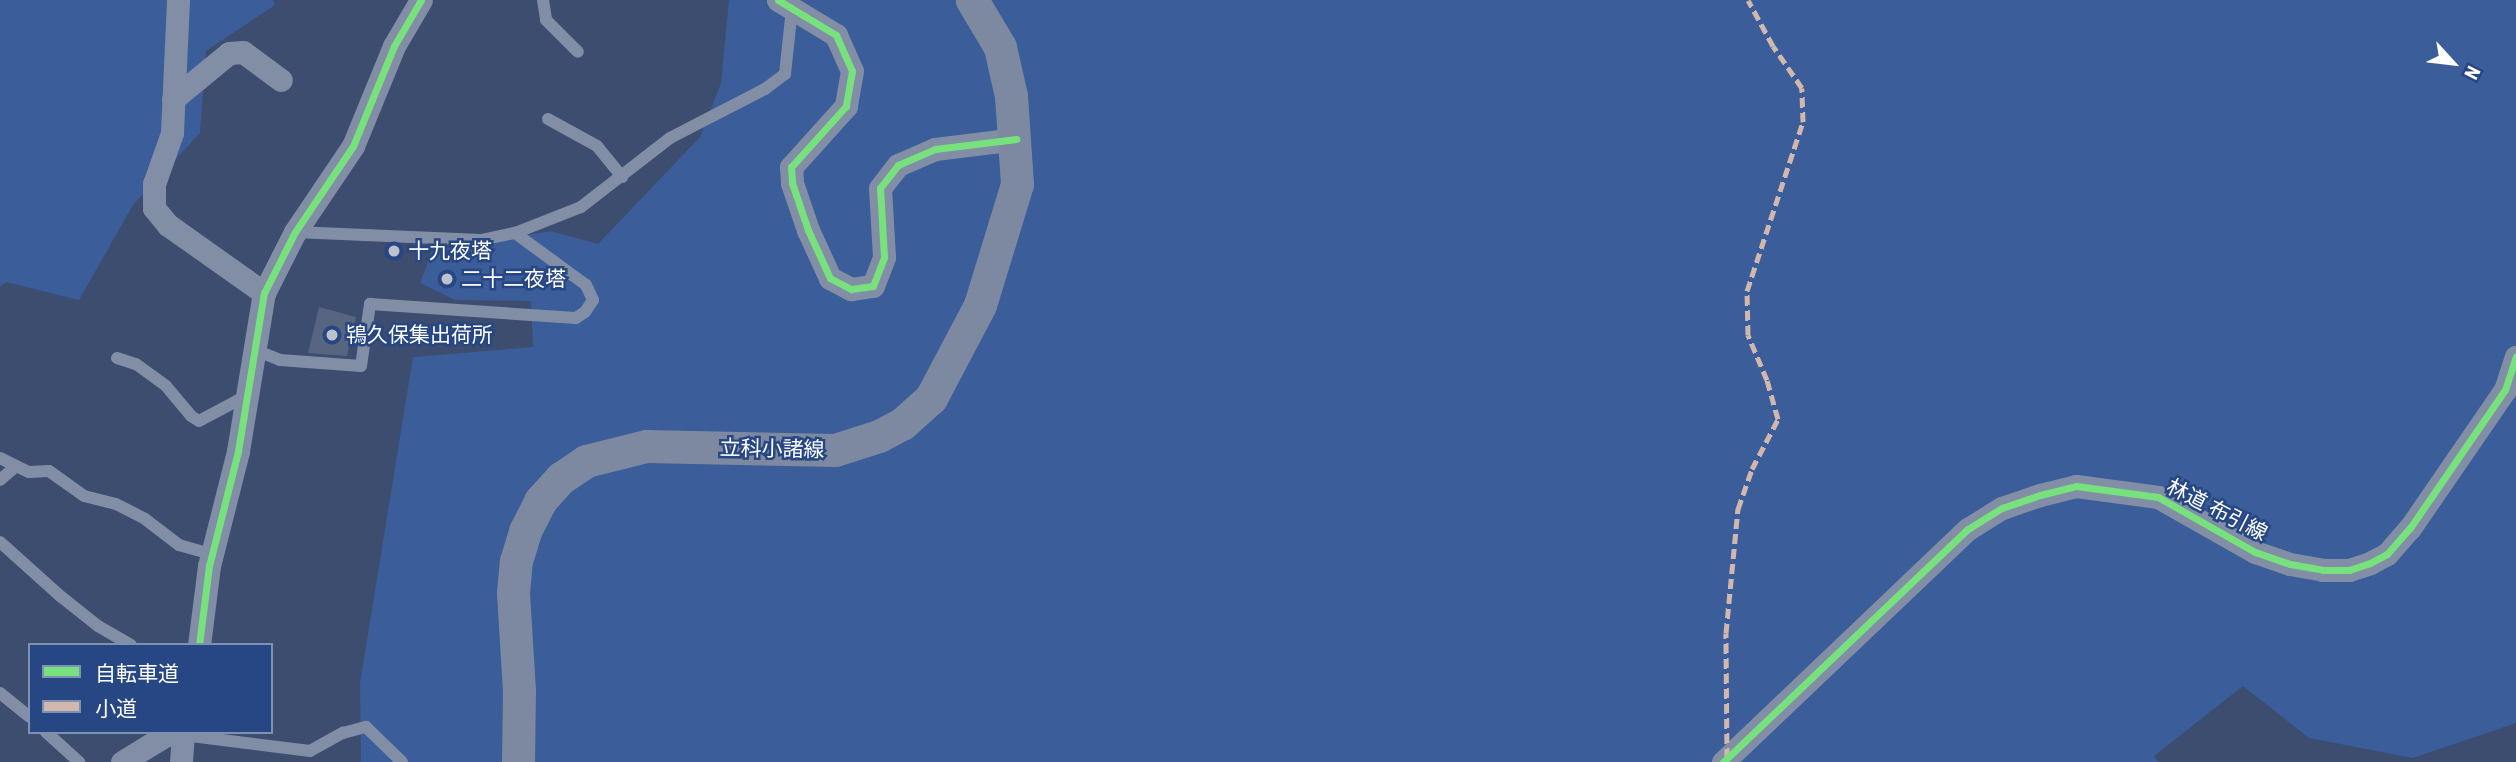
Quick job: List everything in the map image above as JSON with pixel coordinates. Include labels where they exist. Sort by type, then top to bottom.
[{"type":"main road","name":"立科小諸線","points":[[518,762],[519,691],[513,593],[519,551],[540,501],[561,478],[586,461],[646,446],[835,450],[879,436],[911,417],[931,398],[979,304],[1017,184],[1011,96],[999,47],[972,0]]},
{"type":"street","points":[[178,0],[172,132],[154,184],[154,208],[169,225],[264,293]]},
{"type":"street","points":[[200,643],[211,554],[238,451],[264,293],[295,232],[353,146],[394,46],[421,0]]},
{"type":"street","points":[[785,4],[836,35],[852,71],[846,106],[791,167],[792,183],[808,230],[830,278],[851,289],[873,286],[884,257],[880,188],[898,165],[935,149],[1016,139]]},
{"type":"street","points":[[173,99],[229,53],[243,52],[281,80]]},
{"type":"street","name":"林道 布引線","points":[[1723,762],[1968,529],[2002,508],[2040,495],[2076,486],[2158,497],[2255,552],[2290,564],[2323,570],[2349,570],[2370,563],[2387,554],[2410,528],[2505,390],[2516,357]]},
{"type":"street","points":[[122,762],[166,735],[183,734],[181,762]]},
{"type":"lane","points":[[543,0],[546,20],[578,52]]},
{"type":"lane","points":[[295,232],[481,240],[515,233],[581,207],[670,138],[765,89],[785,74],[785,4]]},
{"type":"lane","points":[[548,119],[597,146],[622,177]]},
{"type":"lane","points":[[253,349],[280,360],[360,366],[370,304],[576,318],[585,312],[593,300],[586,285],[515,233]]},
{"type":"lane","points":[[117,358],[136,364],[166,386],[191,416],[200,421],[246,396]]},
{"type":"lane","points":[[0,457],[29,472],[49,471],[84,496],[116,504],[145,519],[179,545],[211,554]]},
{"type":"lane","points":[[0,480],[15,467]]},
{"type":"lane","points":[[0,542],[58,595],[98,626],[128,643]]},
{"type":"lane","points":[[0,692],[28,715]]},
{"type":"lane","points":[[183,734],[310,751],[343,733],[366,727],[402,762]]},
{"type":"lane","points":[[48,734],[79,762]]},
{"type":"shaded area","points":[[0,0],[273,0],[275,5],[206,51],[200,133],[133,205],[79,300],[6,282],[0,287]]},
{"type":"shaded area","points":[[729,0],[2516,0],[2516,723],[2413,758],[2309,738],[2243,686],[2154,756],[2158,762],[361,762],[360,683],[413,357],[533,347],[531,301],[455,300],[420,283],[432,251],[551,231],[598,244],[700,137],[721,83]]},
{"type":"building","name":"鴇久保集出荷所","points":[[319,307],[356,317],[347,356],[308,353]]},
{"type":"marked path","points":[[1727,758],[1726,633],[1738,509],[1752,469],[1778,419],[1767,380],[1748,335],[1747,291],[1803,122],[1802,88],[1773,46],[1748,0]]},
{"type":"cycle path","points":[[199,643],[209,566],[238,451],[264,293],[295,232],[353,146],[394,46],[421,0]]},
{"type":"cycle path","points":[[778,0],[836,35],[852,71],[846,106],[791,167],[792,183],[808,230],[830,278],[851,289],[873,286],[884,257],[880,188],[898,165],[935,149],[1016,139]]},
{"type":"cycle path","points":[[1723,762],[1968,529],[2002,508],[2040,495],[2076,486],[2158,497],[2255,552],[2290,564],[2323,570],[2349,570],[2370,563],[2387,554],[2410,528],[2505,390],[2516,357]]},
{"type":"place","name":"十九夜塔","points":[[394,251]]},
{"type":"place","name":"二十二夜塔","points":[[447,279]]},
{"type":"place","name":"鴇久保集出荷所","points":[[332,335]]}]
